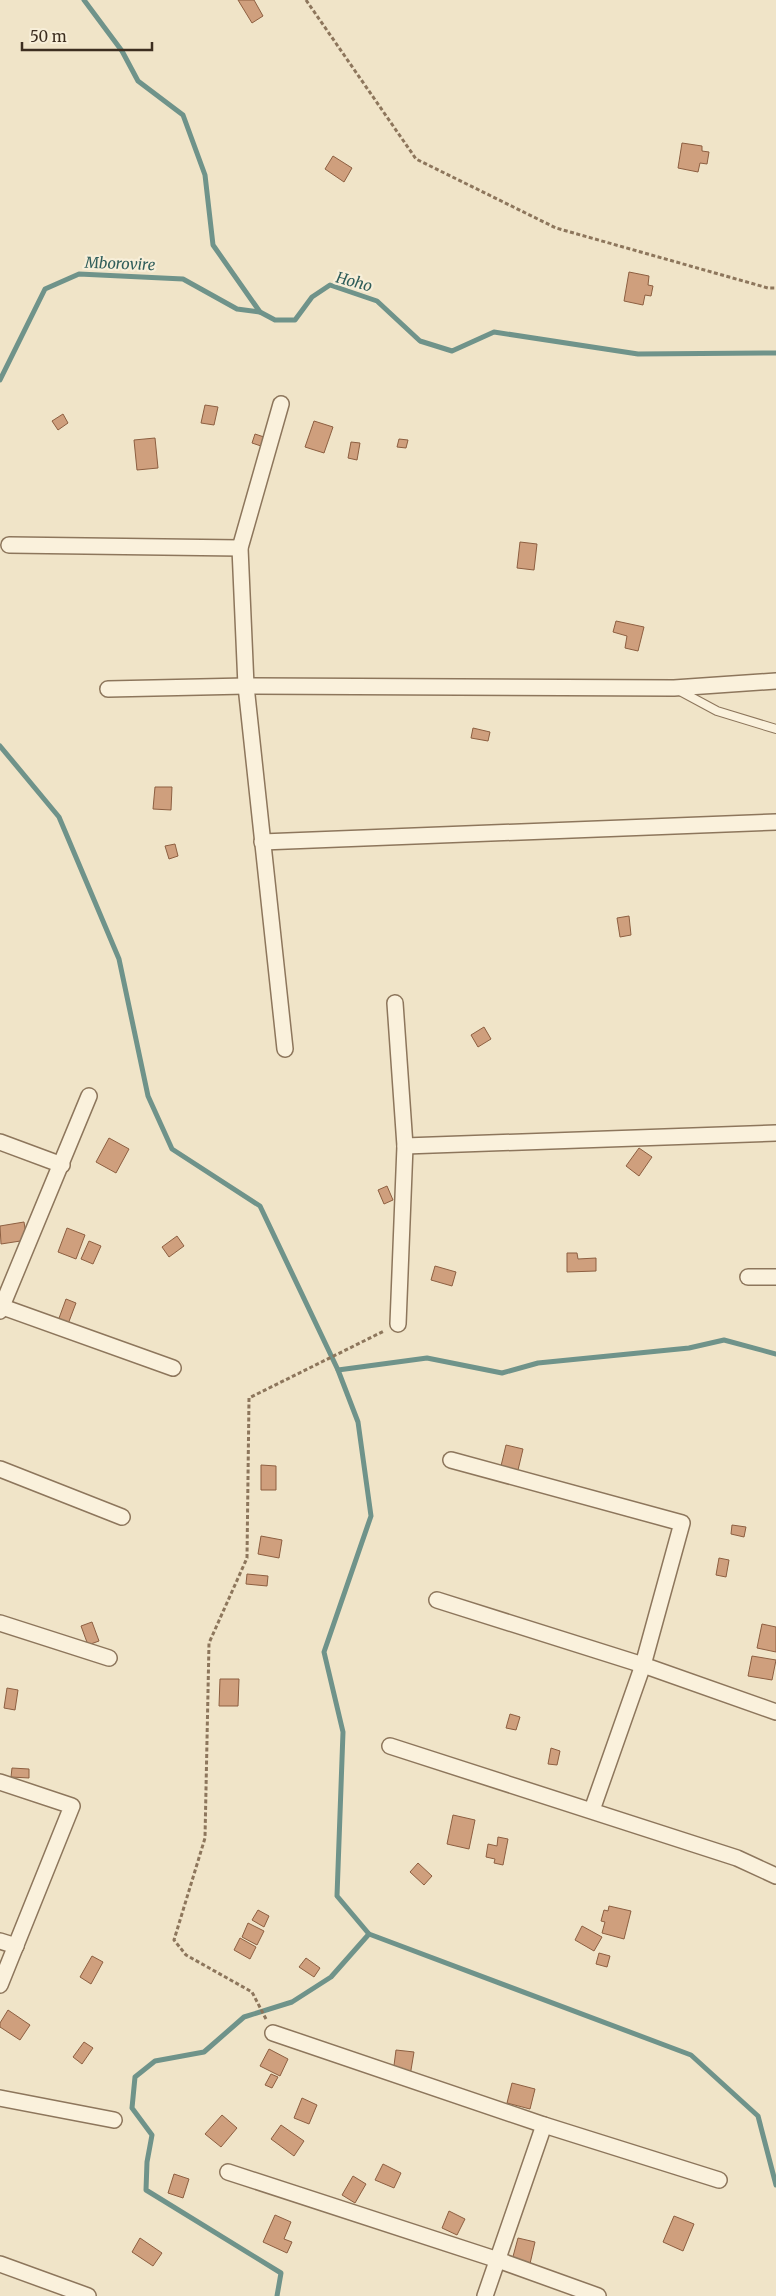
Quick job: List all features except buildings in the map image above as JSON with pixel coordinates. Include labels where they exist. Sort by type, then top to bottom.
[{"type":"street","points":[[281,404],[240,548],[246,686],[285,1049]]},
{"type":"street","points":[[9,545],[240,548]]},
{"type":"street","points":[[108,689],[246,686],[674,688],[776,681]]},
{"type":"street","points":[[262,842],[776,822]]},
{"type":"street","points":[[395,1003],[405,1146],[398,1324]]},
{"type":"street","points":[[89,1096],[62,1165],[1,1308],[173,1368]]},
{"type":"street","points":[[405,1146],[776,1133]]},
{"type":"street","points":[[0,1142],[62,1165]]},
{"type":"street","points":[[748,1277],[776,1277]]},
{"type":"street","points":[[452,1460],[682,1523],[643,1665],[592,1810]]},
{"type":"street","points":[[0,1468],[122,1517]]},
{"type":"street","points":[[437,1600],[643,1665],[776,1712]]},
{"type":"street","points":[[0,1623],[109,1658]]},
{"type":"street","points":[[390,1746],[737,1858],[776,1876]]},
{"type":"street","points":[[0,1782],[72,1806],[0,1985]]},
{"type":"street","points":[[0,1941],[16,1946]]},
{"type":"street","points":[[272,2033],[544,2125],[719,2180]]},
{"type":"street","points":[[0,2098],[114,2120]]},
{"type":"street","points":[[485,2296],[544,2125]]},
{"type":"street","points":[[228,2172],[498,2260],[598,2296]]},
{"type":"street","points":[[0,2264],[88,2296]]},
{"type":"lane","points":[[674,688],[717,711],[776,729]]},
{"type":"path","points":[[306,0],[416,159],[556,228],[768,288],[776,288]]},
{"type":"path","points":[[272,2033],[252,1992],[186,1955],[174,1940],[205,1838],[209,1643],[247,1558],[250,1398],[398,1324]]},
{"type":"waterway","name":"Hoho","points":[[84,0],[122,51],[138,81],[183,115],[205,175],[213,245],[260,312],[275,320],[295,320],[312,297],[330,285],[377,301],[420,341],[452,351],[494,332],[638,354],[776,353]]},
{"type":"waterway","name":"Mborovire","points":[[0,380],[45,289],[79,274],[183,279],[237,309],[260,312]]},
{"type":"waterway","points":[[0,746],[59,817],[119,959],[148,1096],[172,1149],[260,1206],[338,1370],[358,1422],[371,1516],[324,1652],[343,1732],[337,1896],[369,1934],[691,2055],[758,2116],[776,2185]]},
{"type":"waterway","points":[[338,1370],[427,1358],[502,1373],[538,1363],[689,1348],[724,1340],[776,1354]]},
{"type":"waterway","points":[[277,2296],[281,2273],[146,2190],[147,2162],[152,2135],[132,2108],[135,2077],[155,2061],[204,2052],[244,2017],[292,2002],[331,1977],[369,1934]]}]
